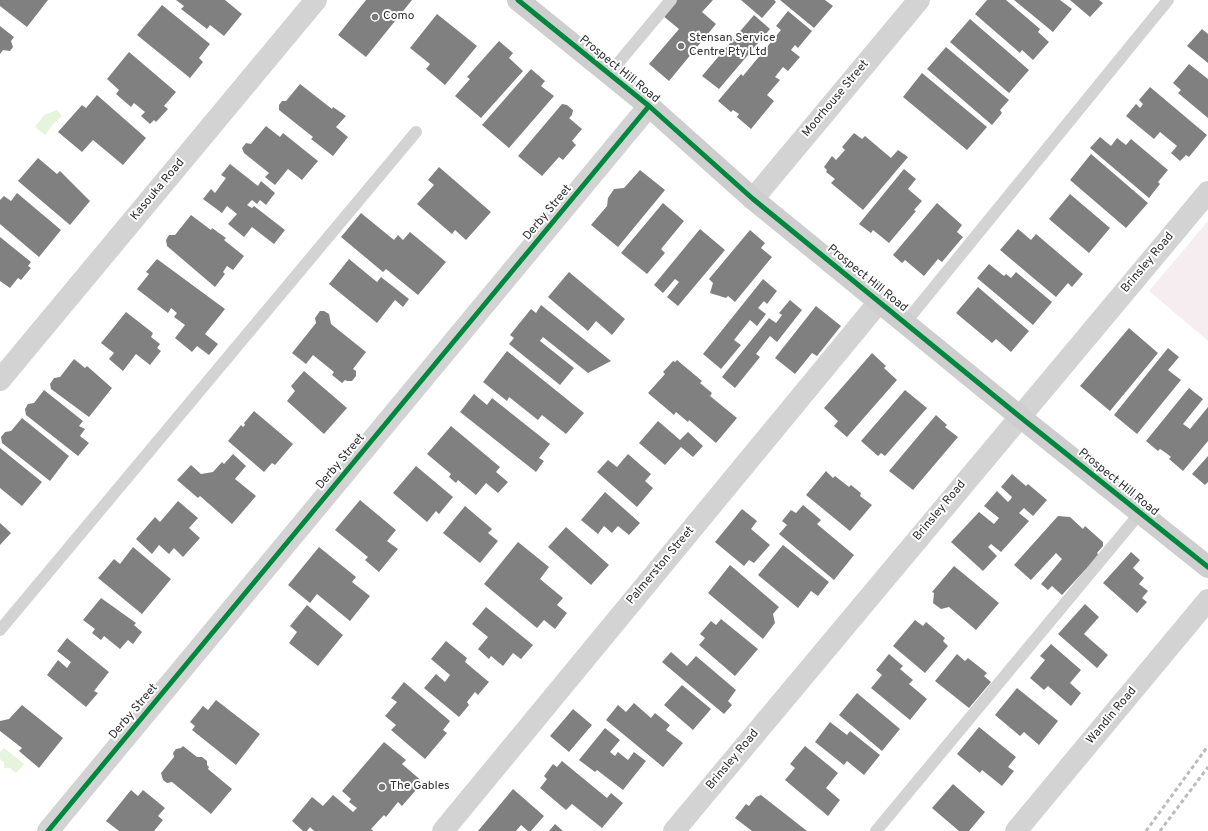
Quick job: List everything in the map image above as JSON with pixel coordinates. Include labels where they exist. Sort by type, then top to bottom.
[{"type":"street","name":"Kasouka Road","points":[[0,380],[316,0]]},
{"type":"street","name":"Prospect Hill Road","points":[[518,0],[649,106],[753,199],[1019,416],[1208,567]]},
{"type":"street","name":"Moorhouse Street","points":[[753,199],[919,0]]},
{"type":"street","name":"Derby Street","points":[[48,831],[649,106]]},
{"type":"street","name":"Brinsley Road","points":[[674,831],[1019,416],[1208,192]]},
{"type":"street","name":"Palmerston Street","points":[[443,831],[879,302]]},
{"type":"street","name":"Wandin Road","points":[[1016,831],[1208,600]]},
{"type":"lane","points":[[609,74],[671,0]]},
{"type":"lane","points":[[905,323],[1168,0]]},
{"type":"lane","points":[[0,630],[416,132]]},
{"type":"lane","points":[[876,831],[1140,513]]},
{"type":"shaded area","points":[[57,110],[62,116],[54,123],[45,135],[35,127],[44,115]]},
{"type":"shaded area","points":[[1208,221],[1208,341],[1149,291]]},
{"type":"shaded area","points":[[4,748],[24,764],[16,773],[10,768],[4,768],[4,762],[0,759],[0,752]]},
{"type":"building","points":[[0,0],[48,0],[27,27],[0,6]]},
{"type":"building","points":[[176,0],[225,0],[242,14],[224,36],[210,25],[207,29],[181,9],[184,6]]},
{"type":"building","name":"Como","points":[[366,0],[412,0],[366,57],[338,35]]},
{"type":"building","name":"Stensan Service Centre Pty Ltd","points":[[674,0],[713,0],[702,12],[716,24],[669,81],[649,64],[679,29],[662,15]]},
{"type":"building","name":"Stensan Service Centre Pty Ltd","points":[[741,0],[774,0],[776,2],[762,18]]},
{"type":"building","points":[[780,0],[825,0],[833,6],[814,28]]},
{"type":"building","points":[[987,0],[1006,0],[1040,29],[1038,32],[1049,42],[1033,60],[1022,50],[1020,53],[975,14]]},
{"type":"building","points":[[1014,0],[1060,0],[1072,9],[1053,32]]},
{"type":"building","points":[[1070,0],[1099,0],[1103,3],[1090,17]]},
{"type":"building","points":[[162,5],[210,44],[199,58],[203,62],[190,78],[137,35]]},
{"type":"building","points":[[788,11],[812,31],[798,48],[795,45],[791,50],[800,57],[788,71],[783,67],[775,77],[780,80],[767,95],[774,101],[751,129],[737,117],[739,114],[733,110],[731,112],[718,101],[741,74],[743,76],[781,30],[776,26]]},
{"type":"building","points":[[437,14],[477,46],[445,85],[426,69],[430,64],[410,48]]},
{"type":"building","name":"Stensan Service Centre Pty Ltd","points":[[754,15],[770,29],[719,89],[702,76]]},
{"type":"building","points":[[970,19],[1029,70],[1009,93],[950,42]]},
{"type":"building","points":[[0,26],[14,37],[11,41],[13,47],[10,51],[3,50],[0,54]]},
{"type":"building","points":[[1202,29],[1208,34],[1208,63],[1187,46]]},
{"type":"building","points":[[499,41],[513,53],[509,58],[523,71],[481,118],[455,96],[470,79],[467,77]]},
{"type":"building","points":[[946,47],[1009,100],[1000,110],[1002,113],[992,125],[927,69]]},
{"type":"building","points":[[129,52],[176,92],[164,106],[168,109],[156,122],[154,120],[150,124],[141,116],[145,112],[134,103],[131,107],[116,94],[119,90],[107,79]]},
{"type":"building","points":[[1189,64],[1208,79],[1208,118],[1178,93],[1181,90],[1173,83]]},
{"type":"building","points":[[531,69],[545,81],[541,86],[554,96],[509,148],[482,125]]},
{"type":"building","points":[[922,73],[987,127],[967,150],[903,97]]},
{"type":"building","points":[[300,84],[332,109],[333,107],[346,116],[336,127],[348,137],[333,156],[311,139],[313,137],[279,110],[279,105],[282,101],[286,101]]},
{"type":"building","points":[[1150,87],[1207,135],[1189,157],[1186,155],[1180,161],[1171,153],[1177,146],[1160,132],[1154,139],[1126,116],[1136,104],[1140,108],[1143,104],[1139,100]]},
{"type":"building","points":[[97,95],[146,138],[123,165],[93,140],[82,152],[58,132],[82,105],[86,108]]},
{"type":"building","points":[[562,104],[567,105],[573,110],[572,115],[569,118],[582,129],[572,141],[576,145],[563,160],[559,157],[542,176],[518,156]]},
{"type":"building","points":[[266,126],[280,137],[283,133],[318,161],[302,180],[288,169],[275,185],[265,177],[269,173],[244,153],[242,148],[246,143],[251,144]]},
{"type":"building","points":[[854,133],[862,139],[865,136],[891,158],[898,150],[908,157],[863,210],[831,183],[835,179],[826,172],[827,170],[824,167],[832,156],[836,160],[845,150],[842,147]]},
{"type":"building","points":[[1100,137],[1111,146],[1117,138],[1126,145],[1131,139],[1168,170],[1158,182],[1160,184],[1149,198],[1090,148]]},
{"type":"building","points":[[1091,154],[1148,203],[1126,228],[1070,180]]},
{"type":"building","points":[[38,158],[57,174],[60,171],[90,201],[70,225],[18,181]]},
{"type":"building","points":[[230,164],[258,186],[261,181],[275,193],[266,205],[260,200],[257,204],[252,200],[247,205],[252,208],[254,206],[285,230],[274,244],[252,227],[244,237],[228,224],[237,214],[227,206],[222,213],[203,199],[211,189],[215,193],[226,178],[221,175]]},
{"type":"building","points":[[439,167],[491,212],[466,240],[455,230],[452,234],[417,204],[434,185],[428,180]]},
{"type":"building","points":[[904,169],[916,179],[908,189],[922,201],[914,210],[916,211],[889,243],[873,230],[871,233],[859,224]]},
{"type":"building","points":[[640,170],[665,190],[618,247],[591,225],[607,206],[608,198],[614,189],[624,188]]},
{"type":"building","points":[[17,193],[61,230],[39,257],[0,224],[0,200],[4,196],[11,201]]},
{"type":"building","points":[[1070,194],[1110,228],[1089,253],[1049,219]]},
{"type":"building","points":[[663,203],[684,221],[661,249],[665,253],[647,274],[621,253]]},
{"type":"building","points":[[937,203],[962,225],[957,232],[963,237],[942,262],[938,259],[924,276],[905,260],[902,263],[893,255]]},
{"type":"building","points":[[361,213],[394,240],[398,235],[403,240],[410,232],[446,262],[418,295],[386,269],[383,272],[341,237]]},
{"type":"building","points":[[191,215],[211,230],[212,228],[226,238],[224,240],[244,256],[233,270],[227,266],[223,272],[225,274],[215,287],[167,246],[166,240],[169,235],[175,235]]},
{"type":"building","points":[[700,229],[725,250],[678,306],[667,297],[679,282],[675,279],[663,293],[654,285]]},
{"type":"building","points":[[1018,229],[1031,240],[1036,234],[1083,274],[1072,287],[1068,283],[1056,297],[1000,250]]},
{"type":"building","points":[[750,230],[765,243],[761,248],[772,257],[735,302],[728,296],[726,298],[710,293],[713,283],[709,279]]},
{"type":"building","points":[[0,237],[31,262],[28,266],[31,268],[21,280],[18,278],[10,288],[0,281]]},
{"type":"building","points":[[157,259],[225,309],[205,334],[218,344],[209,355],[197,346],[192,352],[175,338],[185,325],[174,317],[177,313],[171,308],[168,313],[137,289],[149,274],[146,272]]},
{"type":"building","points":[[349,259],[377,282],[381,277],[409,299],[403,307],[395,300],[377,323],[329,284]]},
{"type":"building","points":[[989,264],[1004,276],[1006,274],[1011,278],[1016,272],[1052,302],[1033,325],[977,278]]},
{"type":"building","points":[[569,272],[625,319],[612,335],[596,321],[588,331],[548,297]]},
{"type":"building","points":[[763,279],[777,291],[767,304],[764,301],[758,308],[766,314],[757,326],[750,320],[734,340],[741,345],[721,369],[703,354]]},
{"type":"building","points":[[978,287],[1029,331],[1011,352],[996,339],[992,343],[956,313]]},
{"type":"building","points":[[790,300],[802,310],[777,342],[770,336],[756,354],[760,357],[735,388],[722,377],[769,318],[776,323],[782,315],[779,313]]},
{"type":"building","points":[[541,305],[611,361],[588,373],[543,337],[540,341],[574,368],[560,385],[509,344],[514,338],[510,335],[531,309],[536,313]]},
{"type":"building","points":[[816,306],[841,326],[817,356],[812,353],[795,374],[775,358]]},
{"type":"building","points":[[320,311],[324,311],[329,314],[331,324],[366,352],[353,369],[356,371],[356,376],[352,381],[345,380],[342,383],[332,375],[334,372],[313,355],[306,364],[292,353],[316,323],[315,318]]},
{"type":"building","points":[[126,312],[153,333],[151,337],[160,344],[157,348],[161,351],[150,365],[136,354],[123,371],[109,359],[114,353],[101,343]]},
{"type":"building","points":[[1129,328],[1158,353],[1110,411],[1080,386]]},
{"type":"building","points":[[1168,348],[1179,357],[1168,370],[1181,380],[1137,434],[1114,415]]},
{"type":"building","points":[[507,351],[584,413],[566,434],[542,415],[538,420],[509,397],[507,401],[483,382]]},
{"type":"building","points":[[872,353],[886,366],[884,368],[897,380],[847,437],[834,426],[838,421],[824,408]]},
{"type":"building","points":[[74,359],[85,368],[87,366],[112,388],[89,417],[51,389],[50,384],[54,378],[60,377]]},
{"type":"building","points":[[677,360],[702,381],[700,383],[712,393],[710,396],[737,418],[716,443],[689,420],[688,422],[676,412],[674,415],[648,393],[665,374],[663,372],[673,361],[675,362]]},
{"type":"building","points":[[304,371],[347,408],[324,434],[287,401],[295,391],[291,386]]},
{"type":"building","points":[[1189,388],[1203,399],[1183,424],[1190,429],[1208,407],[1208,441],[1183,471],[1169,459],[1171,457],[1160,449],[1158,451],[1146,441]]},
{"type":"building","points":[[44,390],[83,421],[79,426],[85,429],[80,436],[89,443],[78,456],[26,415],[25,409],[28,404],[34,403]]},
{"type":"building","points":[[905,390],[927,408],[885,456],[881,453],[878,456],[861,441]]},
{"type":"building","points":[[474,394],[487,405],[492,398],[550,444],[539,458],[544,461],[536,472],[460,412]]},
{"type":"building","points":[[254,411],[293,444],[275,465],[272,463],[264,472],[228,441],[241,425],[243,427],[245,425],[244,423]]},
{"type":"building","points":[[936,415],[947,425],[945,427],[958,437],[913,490],[889,471]]},
{"type":"building","points":[[22,418],[69,456],[50,481],[2,443],[1,437],[5,432],[11,431]]},
{"type":"building","points":[[658,421],[680,440],[688,432],[703,446],[693,457],[681,447],[665,465],[639,443]]},
{"type":"building","points":[[451,426],[500,467],[496,472],[508,482],[498,493],[486,483],[476,495],[458,480],[456,483],[449,477],[451,474],[427,454]]},
{"type":"building","points":[[0,448],[42,482],[22,506],[0,488]]},
{"type":"building","points":[[233,454],[246,466],[235,479],[256,496],[232,524],[200,496],[198,498],[177,480],[191,465],[201,474],[213,472],[222,462],[224,464]]},
{"type":"building","points":[[628,454],[651,474],[645,481],[653,488],[637,507],[597,472],[608,460],[617,467]]},
{"type":"building","points":[[1208,456],[1208,482],[1205,485],[1192,474]]},
{"type":"building","points":[[416,466],[453,497],[439,514],[436,511],[427,522],[393,493]]},
{"type":"building","points":[[826,471],[833,478],[835,476],[849,487],[851,485],[861,493],[860,496],[872,505],[850,531],[806,495]]},
{"type":"building","points":[[1012,474],[1026,486],[1028,484],[1047,500],[1033,516],[1024,508],[1019,513],[1029,521],[1001,552],[991,544],[988,547],[997,556],[983,571],[951,542],[979,512],[994,524],[999,518],[984,506],[997,491],[1008,502],[1010,500],[1012,497],[1001,487]]},
{"type":"building","points":[[605,492],[640,523],[629,535],[618,526],[612,533],[604,526],[598,534],[581,520]]},
{"type":"building","points":[[360,500],[396,530],[387,541],[398,549],[379,572],[365,560],[368,557],[335,530]]},
{"type":"building","points":[[178,501],[198,518],[189,528],[200,538],[183,557],[174,548],[169,554],[159,545],[152,554],[136,539],[155,517],[160,522]]},
{"type":"building","points":[[803,505],[821,520],[817,524],[854,555],[834,580],[779,534],[787,525],[782,521],[791,510],[796,513]]},
{"type":"building","points":[[465,506],[492,529],[488,533],[498,541],[480,563],[443,533]]},
{"type":"building","points":[[742,509],[757,521],[751,529],[770,545],[754,563],[749,560],[744,566],[715,542]]},
{"type":"building","points":[[1058,516],[1070,517],[1083,529],[1085,526],[1103,542],[1103,546],[1097,553],[1100,556],[1062,595],[1052,586],[1048,590],[1041,584],[1062,559],[1056,553],[1031,580],[1014,565]]},
{"type":"building","points":[[0,523],[11,533],[0,545]]},
{"type":"building","points":[[566,527],[609,565],[591,585],[548,547]]},
{"type":"building","points":[[518,542],[549,567],[540,579],[563,598],[557,605],[567,613],[555,629],[544,620],[537,628],[484,584]]},
{"type":"building","points":[[783,545],[829,582],[818,596],[811,591],[798,608],[758,575]]},
{"type":"building","points":[[133,547],[171,579],[142,614],[98,578],[114,559],[120,564]]},
{"type":"building","points":[[319,547],[356,577],[352,582],[370,596],[350,621],[317,594],[310,603],[288,585]]},
{"type":"building","points":[[1131,552],[1140,560],[1133,568],[1144,578],[1139,584],[1148,591],[1142,598],[1147,602],[1137,613],[1103,583]]},
{"type":"building","points":[[730,565],[779,607],[773,614],[775,623],[763,639],[708,593]]},
{"type":"building","points":[[954,566],[999,603],[976,630],[949,607],[941,609],[933,603],[934,593],[932,592]]},
{"type":"building","points":[[101,598],[136,623],[134,625],[142,632],[133,644],[128,640],[120,649],[104,636],[101,640],[92,633],[95,629],[83,620]]},
{"type":"building","points":[[1085,604],[1099,617],[1084,634],[1108,655],[1097,668],[1058,634]]},
{"type":"building","points":[[307,605],[343,635],[318,666],[289,643],[297,632],[290,626]]},
{"type":"building","points":[[486,607],[533,645],[521,659],[513,653],[503,666],[491,656],[489,659],[478,649],[488,637],[472,624]]},
{"type":"building","points":[[721,619],[758,649],[735,676],[699,645],[705,638],[700,634],[711,621],[716,625]]},
{"type":"building","points":[[915,620],[923,626],[926,622],[945,638],[943,641],[948,646],[925,673],[893,646]]},
{"type":"building","points":[[67,638],[109,672],[94,691],[98,693],[86,707],[47,675],[58,660],[67,668],[71,662],[57,651]]},
{"type":"building","points":[[446,641],[467,658],[465,662],[489,682],[478,695],[475,692],[467,702],[469,705],[459,717],[424,688],[436,674],[445,682],[450,675],[431,659]]},
{"type":"building","points":[[1051,644],[1081,670],[1070,683],[1081,693],[1071,706],[1048,686],[1044,690],[1030,678],[1045,660],[1040,656]]},
{"type":"building","points":[[671,652],[687,666],[696,656],[736,690],[728,701],[732,705],[724,714],[662,662]]},
{"type":"building","points":[[889,654],[903,666],[900,669],[913,680],[909,684],[927,699],[910,720],[871,688],[882,675],[876,670]]},
{"type":"building","points":[[957,654],[965,661],[968,658],[987,673],[984,676],[991,682],[969,708],[935,681]]},
{"type":"building","points":[[404,682],[450,721],[443,730],[447,733],[425,759],[391,730],[396,725],[385,716],[397,702],[391,698]]},
{"type":"building","points":[[682,685],[711,709],[693,730],[664,705]]},
{"type":"building","points":[[1017,688],[1058,721],[1039,745],[1024,732],[1020,736],[995,715]]},
{"type":"building","points":[[857,693],[900,729],[882,751],[839,715]]},
{"type":"building","points":[[216,700],[260,734],[236,765],[192,730],[195,726],[190,722],[203,706],[208,710]]},
{"type":"building","points":[[634,703],[651,718],[655,713],[670,725],[666,730],[683,743],[663,767],[606,720],[618,705],[626,712]]},
{"type":"building","points":[[22,705],[63,738],[39,768],[19,751],[22,748],[0,731],[0,721],[9,719]]},
{"type":"building","points":[[573,709],[592,725],[569,752],[550,736]]},
{"type":"building","points":[[830,722],[847,735],[850,731],[880,755],[864,775],[847,761],[844,765],[815,742]]},
{"type":"building","points":[[979,727],[1016,757],[1008,767],[1014,771],[1002,786],[982,770],[980,773],[957,754]]},
{"type":"building","points":[[605,728],[620,740],[610,752],[615,756],[618,752],[628,760],[634,752],[646,761],[623,790],[597,770],[595,772],[579,760]]},
{"type":"building","name":"The Gables","points":[[384,742],[406,760],[402,764],[423,782],[402,806],[398,802],[386,817],[384,815],[371,829],[373,831],[314,831],[310,827],[307,831],[303,831],[292,821],[312,797],[323,806],[333,795],[353,812],[357,808],[349,802],[351,799],[342,791]]},
{"type":"building","points":[[183,746],[197,757],[202,757],[207,761],[207,765],[209,767],[208,769],[232,789],[211,814],[172,782],[167,783],[163,780],[161,773],[174,757],[173,753],[176,749]]},
{"type":"building","points":[[805,746],[838,773],[826,788],[840,800],[828,816],[785,780],[795,768],[790,764]]},
{"type":"building","points":[[562,761],[607,798],[611,793],[623,803],[602,828],[572,804],[566,810],[540,788],[547,779],[544,776],[553,764],[557,767]]},
{"type":"building","points":[[953,784],[985,812],[969,831],[959,831],[932,808]]},
{"type":"building","points":[[513,789],[544,816],[531,831],[528,831],[521,825],[516,831],[478,831]]},
{"type":"building","points":[[131,790],[138,796],[143,790],[165,808],[158,816],[163,820],[154,831],[119,831],[106,821]]},
{"type":"building","points":[[761,795],[807,831],[752,831],[735,818],[746,804],[749,806],[756,797]]},
{"type":"building","points":[[555,824],[563,831],[549,831]]},
{"type":"railway","points":[[1146,831],[1208,746]]},
{"type":"railway","points":[[1160,831],[1208,767]]},
{"type":"cycle path","points":[[518,0],[649,106],[753,199],[1019,416],[1208,567]]},
{"type":"cycle path","points":[[48,831],[649,106]]},
{"type":"place","name":"Como","points":[[375,17]]},
{"type":"place","name":"Stensan Service Centre Pty Ltd","points":[[681,46]]},
{"type":"place","name":"The Gables","points":[[382,787]]}]
